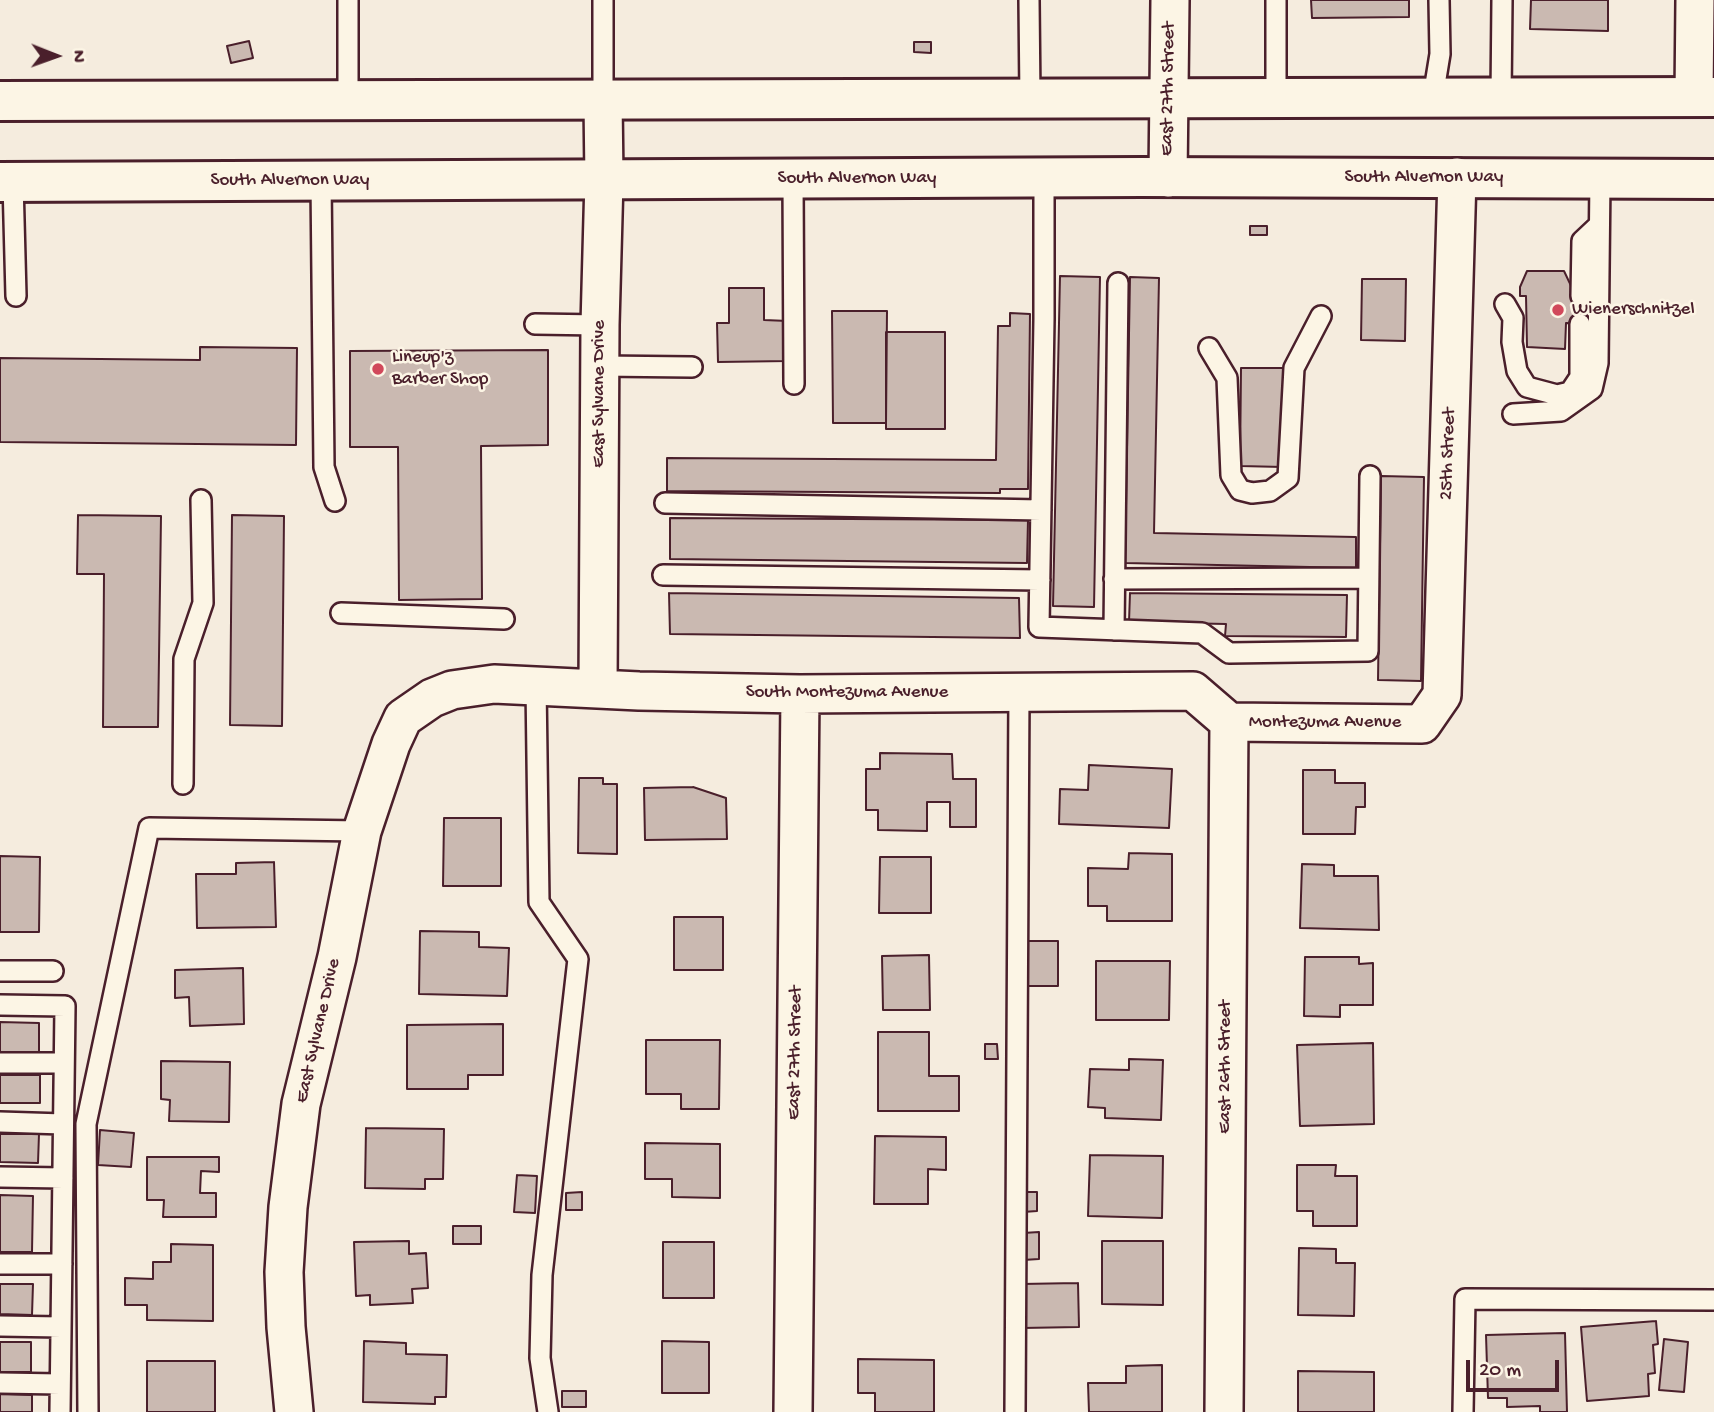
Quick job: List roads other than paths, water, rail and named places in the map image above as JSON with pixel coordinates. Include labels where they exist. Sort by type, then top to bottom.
[{"type":"main road","points":[[0,101],[1704,97]]},
{"type":"main road","name":"South Alvernon Way","points":[[7,182],[1714,178]]},
{"type":"street","name":"East 27th Street","points":[[1168,178],[1170,0]]},
{"type":"street","points":[[1695,0],[1704,97]]},
{"type":"street","name":"East Sylvane Drive","points":[[598,688],[603,100]]},
{"type":"street","name":"25th Street","points":[[1422,724],[1443,695],[1457,177]]},
{"type":"street","name":"South Montezuma Avenue","points":[[454,690],[494,684],[800,694],[1193,691],[1229,722]]},
{"type":"street","name":"East Sylvane Drive","points":[[294,1412],[285,1305],[288,1207],[301,1104],[337,957],[362,831],[391,744],[403,718],[432,698],[454,690]]},
{"type":"street","name":"East 27th Street","points":[[793,1412],[800,694]]},
{"type":"street","name":"Montezuma Avenue","points":[[1229,722],[1422,724]]},
{"type":"street","name":"East 26th Street","points":[[1224,1412],[1229,722]]},
{"type":"lane","points":[[348,0],[348,100]]},
{"type":"lane","points":[[603,0],[603,100]]},
{"type":"lane","points":[[1029,0],[1030,99]]},
{"type":"lane","points":[[1276,0],[1276,98]]},
{"type":"lane","points":[[1433,97],[1440,54],[1439,0]]},
{"type":"lane","points":[[1501,97],[1502,0]]},
{"type":"lane","points":[[1044,178],[1039,627],[1202,633],[1229,653],[1368,651],[1370,476]]},
{"type":"lane","points":[[1513,414],[1561,411],[1592,389],[1598,363],[1600,178]]},
{"type":"lane","points":[[793,179],[794,384]]},
{"type":"lane","points":[[321,181],[324,467],[335,501]]},
{"type":"lane","points":[[7,182],[16,296]]},
{"type":"lane","points":[[1581,296],[1582,241],[1599,225]]},
{"type":"lane","points":[[1114,630],[1118,283]]},
{"type":"lane","points":[[1505,304],[1513,318],[1517,371],[1527,387],[1556,395],[1570,392],[1580,377],[1580,324]]},
{"type":"lane","points":[[1209,348],[1227,378],[1231,475],[1240,490],[1252,493],[1270,492],[1288,478],[1291,470],[1294,368],[1321,316]]},
{"type":"lane","points":[[535,324],[600,325]]},
{"type":"lane","points":[[600,366],[692,367]]},
{"type":"lane","points":[[183,784],[184,659],[203,603],[201,500]]},
{"type":"lane","points":[[665,503],[1041,510]]},
{"type":"lane","points":[[663,575],[1040,580]]},
{"type":"lane","points":[[1114,579],[1368,578]]},
{"type":"lane","points":[[341,612],[504,619]]},
{"type":"lane","points":[[536,685],[539,902],[578,959],[542,1275],[540,1358],[548,1412]]},
{"type":"lane","points":[[1015,1412],[1019,692]]},
{"type":"lane","points":[[88,1412],[86,1124],[149,828],[362,831]]},
{"type":"lane","points":[[0,971],[53,971]]},
{"type":"lane","points":[[0,1005],[65,1006],[60,1412]]},
{"type":"lane","points":[[0,1063],[64,1063]]},
{"type":"lane","points":[[0,1122],[63,1124]]},
{"type":"lane","points":[[0,1177],[63,1178]]},
{"type":"lane","points":[[0,1264],[62,1265]]},
{"type":"lane","points":[[1463,1412],[1465,1299],[1714,1300]]},
{"type":"lane","points":[[0,1326],[61,1327]]},
{"type":"lane","points":[[0,1383],[60,1384]]},
{"type":"place","name":"Wienerschnitzel","points":[[1558,310]]},
{"type":"place","name":"Lineup'z Barber Shop","points":[[378,369]]}]
